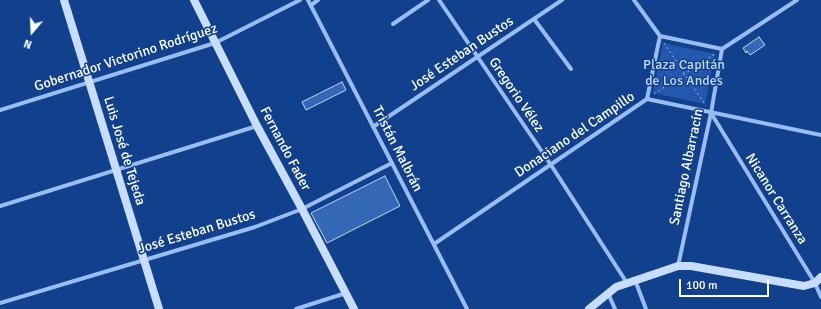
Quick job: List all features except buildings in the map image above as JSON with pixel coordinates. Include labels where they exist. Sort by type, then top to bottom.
[{"type":"main road","name":"Luis José de Tejeda","points":[[64,0],[159,309]]},
{"type":"main road","name":"Fernando Fader","points":[[194,0],[257,126],[354,309]]},
{"type":"main road","points":[[589,309],[616,287],[678,266],[691,266],[799,285],[809,285],[815,283],[821,277]]},
{"type":"street","name":"Gobernador Victorino Rodríguez","points":[[0,110],[216,42],[300,0]]},
{"type":"street","name":"Tristán Malbrán","points":[[308,0],[467,309]]},
{"type":"street","points":[[311,4],[318,0]]},
{"type":"street","points":[[393,24],[428,0]]},
{"type":"street","name":"Gregorio Vélez","points":[[439,0],[631,281],[646,309]]},
{"type":"street","name":"José Esteban Bustos","points":[[373,126],[478,58],[562,0]]},
{"type":"street","points":[[634,0],[660,36],[722,49],[797,0]]},
{"type":"street","points":[[534,19],[571,70]]},
{"type":"street","name":"Donaciano del Campillo","points":[[434,244],[647,99],[660,36]]},
{"type":"street","name":"Santiago Albarracín","points":[[678,266],[711,113],[722,49]]},
{"type":"street","points":[[647,99],[821,135]]},
{"type":"street","name":"Nicanor Carranza","points":[[711,113],[815,283],[821,298]]},
{"type":"street","points":[[0,206],[257,126]]},
{"type":"street","name":"José Esteban Bustos","points":[[0,303],[255,226],[302,209],[392,163]]},
{"type":"street","points":[[296,309],[346,293]]},
{"type":"street","points":[[608,293],[615,309]]},
{"type":"path","points":[[660,36],[711,113]]},
{"type":"path","points":[[647,99],[722,49]]},
{"type":"green space","name":"Plaza Capitán de Los Andes","points":[[663,43],[715,54],[705,104],[653,93]]}]
